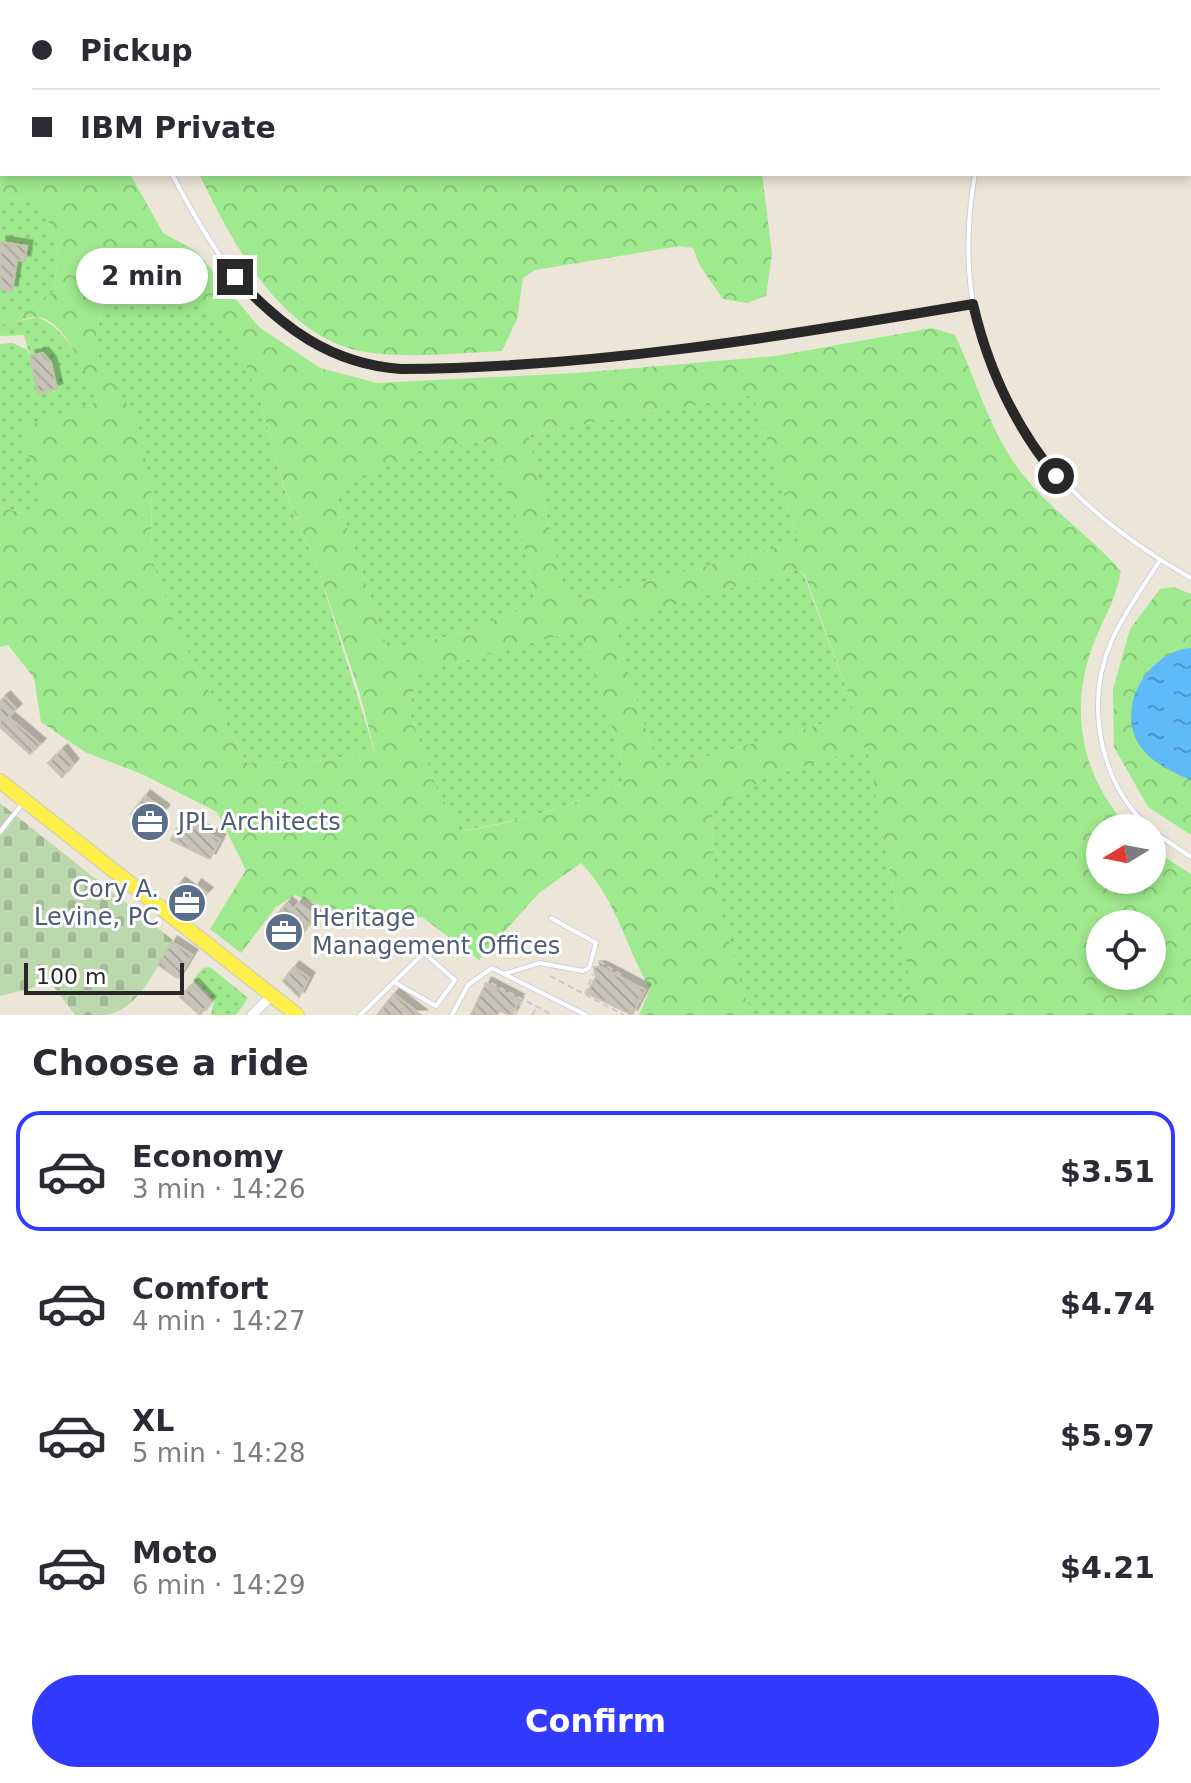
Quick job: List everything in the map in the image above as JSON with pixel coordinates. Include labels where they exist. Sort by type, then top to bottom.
[{"type":"main road","points":[[0,781],[297,1015]]},
{"type":"street","points":[[252,1015],[272,995]]},
{"type":"lane","points":[[173,176],[219,256],[272,314],[327,352],[381,368],[491,365],[639,353],[833,328],[973,304]]},
{"type":"lane","points":[[975,176],[968,241],[973,304],[990,366],[1036,451],[1079,501],[1160,560],[1191,578]]},
{"type":"lane","points":[[1138,814],[1125,800],[1113,778],[1099,733],[1098,710],[1102,673],[1112,640],[1160,560]]},
{"type":"lane","points":[[0,832],[24,801]]},
{"type":"lane","points":[[1166,840],[1191,857]]},
{"type":"lane","points":[[504,974],[540,963],[583,971],[589,968],[596,943],[551,918]]},
{"type":"lane","points":[[360,1015],[394,982],[424,953],[455,980],[436,1006],[394,982]]},
{"type":"lane","points":[[452,1015],[468,985],[492,968],[586,1015]]},
{"type":"path","points":[[585,994],[600,960],[623,976]]},
{"type":"path","points":[[550,976],[624,1015]]},
{"type":"path","points":[[491,983],[554,1015]]},
{"type":"path","points":[[515,1015],[529,986]]},
{"type":"path","points":[[532,1015],[537,1006]]},
{"type":"green space","points":[[0,176],[131,176],[163,233],[196,251],[259,327],[320,368],[377,383],[577,373],[776,356],[932,328],[955,335],[993,425],[1023,475],[1121,571],[1114,597],[1095,640],[1082,690],[1081,715],[1090,763],[1099,786],[1117,814],[1086,814],[1086,894],[1166,894],[1166,858],[1191,874],[1191,1015],[867,1015],[912,991],[867,747],[766,778],[713,808],[714,868],[720,904],[743,990],[755,1015],[639,1015],[650,989],[603,891],[581,863],[539,893],[479,960],[422,917],[357,921],[295,895],[276,907],[241,953],[210,929],[246,870],[217,812],[144,775],[85,752],[41,722],[34,678],[8,645],[0,647],[0,507],[28,515],[44,506],[20,428],[97,402],[74,351],[57,327],[37,317],[0,325],[0,315],[27,309],[54,291],[58,251],[42,202],[0,197]],"holes":[[[181,283],[237,341],[261,404],[285,490],[319,572],[360,694],[375,753],[304,762],[247,763],[177,631],[151,557],[152,489],[138,424],[94,348],[104,296]],[[753,395],[799,542],[567,602],[528,434]],[[490,441],[522,533],[535,604],[459,634],[388,649],[334,488],[418,451]],[[795,569],[805,575],[853,707],[836,720],[669,767],[654,755],[617,637],[622,621]],[[580,630],[620,752],[623,782],[543,813],[460,831],[436,787],[409,711],[417,673]]]},
{"type":"green space","points":[[200,176],[762,176],[772,254],[766,296],[747,303],[723,299],[700,266],[693,248],[680,246],[535,270],[523,278],[517,319],[502,351],[388,354],[340,345],[312,330],[287,310],[265,286],[228,230]]},
{"type":"green space","points":[[0,197],[42,202],[58,251],[54,291],[27,309],[0,315]]},
{"type":"green space","points":[[181,282],[237,340],[261,404],[285,491],[319,572],[375,753],[304,762],[247,763],[177,631],[151,557],[152,489],[94,348],[104,296]]},
{"type":"green space","points":[[38,317],[68,342],[88,377],[97,402],[38,478],[44,506],[28,515],[0,507],[0,344],[12,343],[26,349],[30,356],[24,335],[0,336],[0,325]]},
{"type":"green space","points":[[753,395],[799,542],[567,602],[528,434]]},
{"type":"green space","points":[[490,441],[522,533],[535,604],[459,634],[388,649],[334,488],[418,451]]},
{"type":"green space","points":[[795,569],[804,575],[853,707],[836,720],[669,767],[654,755],[617,637],[622,621]]},
{"type":"green space","points":[[1174,587],[1191,594],[1191,835],[1166,819],[1166,814],[1159,814],[1148,807],[1114,747],[1113,689],[1130,629],[1160,589]]},
{"type":"green space","points":[[580,630],[620,752],[623,782],[543,812],[460,831],[436,787],[409,711],[417,673]]},
{"type":"green space","points":[[867,747],[912,991],[867,1015],[755,1015],[743,990],[719,904],[714,868],[713,807],[766,778]]},
{"type":"green space","points":[[0,803],[173,940],[146,985],[119,1011],[107,1015],[75,1015],[51,983],[0,996]]},
{"type":"green space","points":[[210,967],[248,998],[236,1015],[211,1015],[214,1001],[193,980],[203,968]]},
{"type":"water","points":[[1191,648],[1191,780],[1163,766],[1145,752],[1133,731],[1131,715],[1140,684],[1150,670],[1176,651]]},
{"type":"building","points":[[1,242],[27,246],[25,261],[17,260],[12,291],[0,289]]},
{"type":"building","points":[[43,353],[51,363],[57,389],[38,393],[30,356]]},
{"type":"building","points":[[5,697],[16,709],[8,717],[40,744],[30,754],[0,727],[0,701]]},
{"type":"building","points":[[62,750],[73,764],[62,777],[48,763]]},
{"type":"building","points":[[145,796],[164,810],[150,828],[131,814]]},
{"type":"building","points":[[182,819],[220,840],[210,859],[171,840]]},
{"type":"building","points":[[180,883],[192,892],[196,885],[207,893],[191,910],[171,895]]},
{"type":"building","points":[[287,903],[294,909],[298,903],[315,916],[291,946],[267,927]]},
{"type":"building","points":[[172,942],[192,955],[178,978],[158,965]]},
{"type":"building","points":[[294,967],[309,978],[299,997],[283,981]]},
{"type":"building","points":[[594,967],[601,967],[645,990],[632,1015],[587,993],[596,977]]},
{"type":"building","points":[[486,983],[519,1000],[512,1015],[499,1011],[497,1015],[471,1015]]},
{"type":"building","points":[[193,984],[210,1002],[200,1015],[180,997]]},
{"type":"building","points":[[394,994],[408,1005],[421,1015],[377,1015]]},
{"type":"place","name":"JPL Architects","points":[[150,822]]},
{"type":"place","name":"Cory A. Levine, PC","points":[[187,903]]},
{"type":"place","name":"Heritage Management Offices","points":[[284,932]]},
{"type":"route","points":[[235,277],[290,329],[327,352],[364,365],[401,369],[535,363],[639,353],[833,328],[973,304],[980,335],[1002,394],[1018,424],[1056,476]]}]
